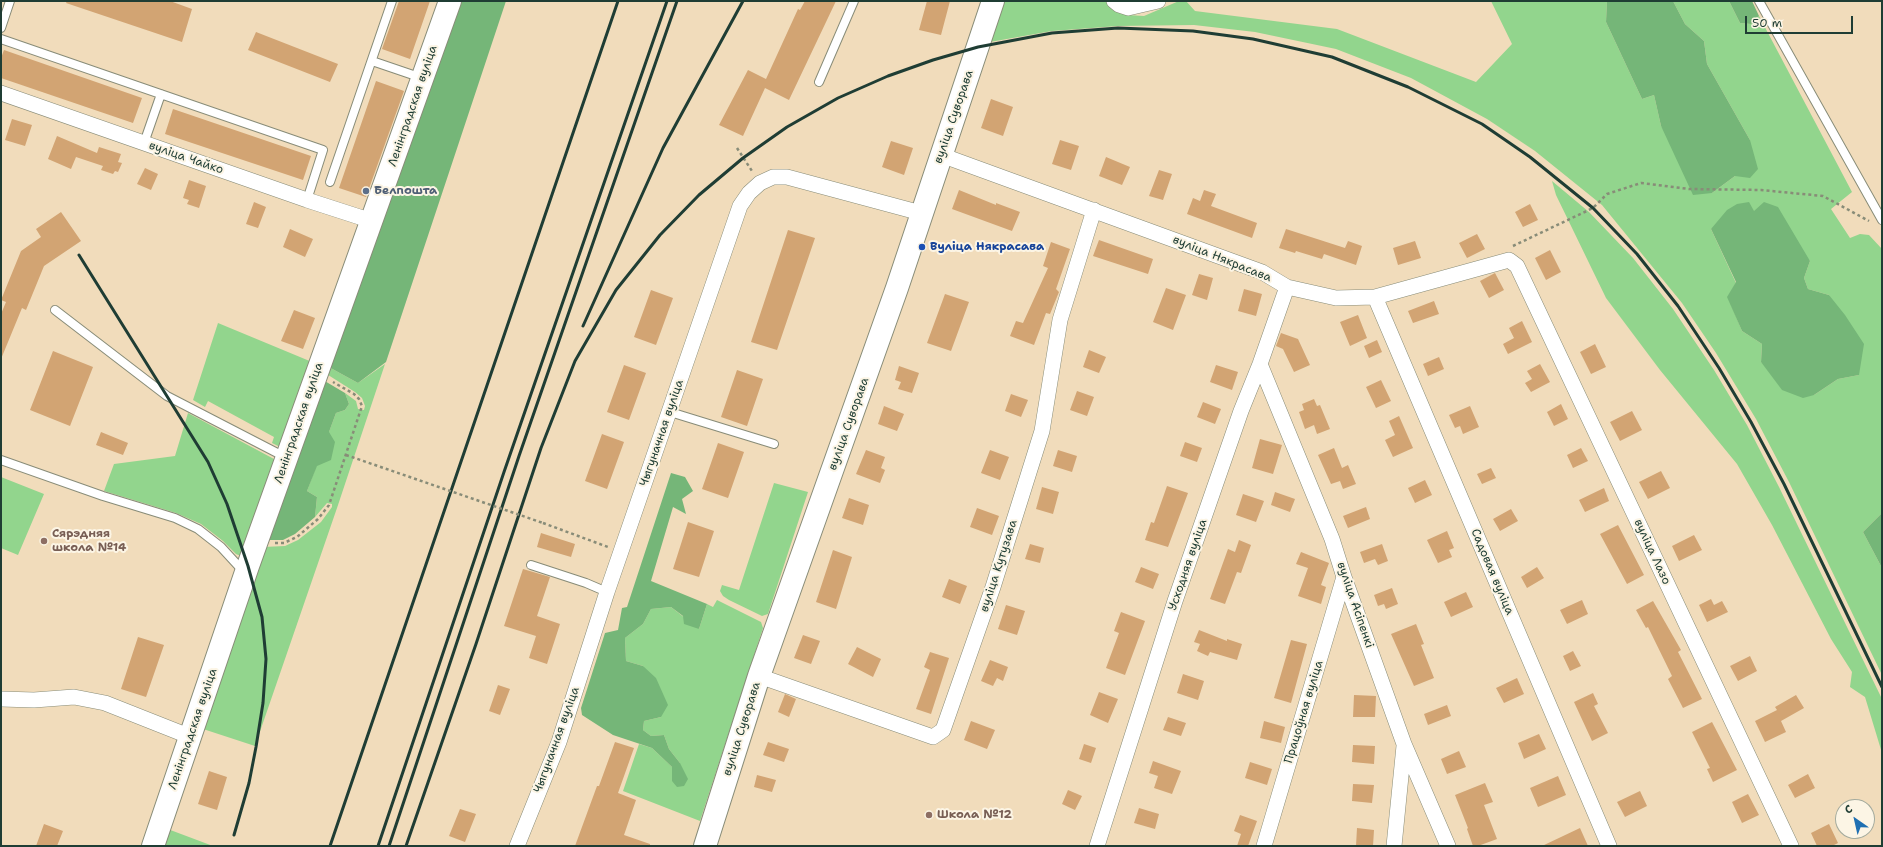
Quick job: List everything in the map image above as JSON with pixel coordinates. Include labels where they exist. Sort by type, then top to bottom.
[{"type":"street","name":"Ленінградская вуліца","points":[[153,846],[256,543],[450,1]]},
{"type":"street","name":"вуліца Суворава","points":[[705,846],[759,676],[895,295],[921,213],[993,1]]},
{"type":"street","points":[[1114,1],[1119,5],[1128,8],[1158,1]]},
{"type":"street","name":"вуліца Чайко","points":[[1,93],[307,200],[372,221]]},
{"type":"street","name":"вуліца Някрасава","points":[[941,155],[1262,272],[1287,287],[1336,298],[1375,297],[1509,260]]},
{"type":"street","name":"Чыгуначная вуліца","points":[[517,846],[559,742],[620,552],[670,412],[740,206],[749,193],[760,183],[773,178],[787,177],[921,213]]},
{"type":"street","name":"вуліца Кутузава","points":[[759,676],[933,737],[943,730],[993,587],[1042,431],[1060,320],[1094,210]]},
{"type":"street","name":"вуліца Лазо","points":[[1509,260],[1517,266],[1791,846]]},
{"type":"street","name":"Усходняя вуліца","points":[[1097,846],[1175,601],[1241,411],[1260,364],[1287,287]]},
{"type":"street","name":"Садовая вуліца","points":[[1375,297],[1609,846]]},
{"type":"street","name":"вуліца Асіпенкі","points":[[1260,364],[1332,539],[1344,577],[1404,744],[1448,846]]},
{"type":"street","name":"Працоўная вуліца","points":[[1264,846],[1344,577]]},
{"type":"street","points":[[1,699],[34,700],[74,697],[105,703],[191,737]]},
{"type":"street","points":[[1394,846],[1404,744]]},
{"type":"lane","points":[[1,28],[10,1]]},
{"type":"lane","points":[[330,182],[392,1]]},
{"type":"lane","points":[[819,82],[854,1]]},
{"type":"lane","points":[[1760,1],[1879,222]]},
{"type":"lane","points":[[1,39],[323,150],[307,200]]},
{"type":"lane","points":[[372,61],[422,79]]},
{"type":"lane","points":[[144,143],[161,94]]},
{"type":"lane","points":[[55,310],[167,396],[287,458]]},
{"type":"lane","points":[[670,412],[774,444]]},
{"type":"lane","points":[[1,460],[103,496],[175,518],[198,529],[221,547],[246,574]]},
{"type":"lane","points":[[531,565],[586,583],[607,592]]},
{"type":"path","points":[[737,148],[760,183]]},
{"type":"path","points":[[1509,260],[1512,247],[1593,208],[1607,194],[1641,183],[1689,189],[1761,190],[1823,196],[1879,222]]},
{"type":"path","points":[[256,543],[284,543],[297,537],[318,519],[329,505],[362,406],[359,399],[354,394],[317,372]]},
{"type":"path","points":[[346,454],[576,534],[620,552]]},
{"type":"green space","points":[[457,1],[506,1],[386,362],[358,383],[327,366]]},
{"type":"green space","points":[[1004,1],[1105,1],[1128,15],[1144,16],[1179,1],[1186,1],[1195,11],[1337,29],[1476,82],[1512,44],[1491,1],[1607,1],[1606,22],[1642,99],[1654,95],[1661,126],[1712,193],[1735,176],[1750,140],[1707,64],[1704,41],[1685,24],[1673,1],[1729,1],[1740,23],[1751,24],[1759,16],[1852,192],[1831,209],[1850,238],[1860,234],[1869,235],[1882,249],[1882,513],[1863,532],[1882,568],[1882,675],[1789,482],[1756,419],[1716,353],[1682,303],[1602,205],[1535,151],[1487,119],[1411,78],[1336,49],[1255,32],[1194,25],[1118,26],[1052,31],[990,42]],"holes":[[[1754,211],[1810,261],[1804,278],[1808,289],[1829,295],[1859,375],[1838,379],[1814,395],[1761,362],[1762,344],[1742,331],[1728,297],[1736,283],[1711,229]]]},
{"type":"green space","points":[[1607,1],[1673,1],[1685,24],[1704,41],[1707,64],[1750,140],[1758,169],[1750,178],[1735,176],[1712,193],[1693,195],[1661,126],[1654,95],[1642,99],[1606,22]]},
{"type":"green space","points":[[1729,1],[1752,1],[1759,16],[1751,24],[1740,23]]},
{"type":"green space","points":[[1552,181],[1589,212],[1633,258],[1673,309],[1714,370],[1747,425],[1779,487],[1882,699],[1882,753],[1865,697],[1850,687],[1852,672],[1831,639],[1772,525],[1737,464],[1660,370],[1606,298],[1556,195]]},
{"type":"green space","points":[[1749,202],[1754,211],[1764,202],[1778,207],[1810,261],[1804,278],[1808,289],[1829,295],[1845,315],[1864,344],[1859,375],[1838,379],[1814,395],[1803,398],[1782,390],[1761,362],[1762,344],[1742,331],[1727,297],[1736,282],[1711,229],[1727,210],[1737,204]]},
{"type":"green space","points":[[218,323],[312,362],[284,444],[278,446],[272,443],[274,437],[208,401],[205,407],[193,400]]},
{"type":"green space","points":[[385,364],[255,746],[200,728],[263,547],[285,546],[298,540],[321,522],[332,507],[332,504],[327,503],[315,517],[317,497],[307,491],[336,413],[345,410],[349,404],[345,393],[356,401],[358,409],[364,410],[365,406],[362,398],[355,392],[325,373],[327,366],[358,383]]},
{"type":"green space","points":[[323,380],[345,393],[349,404],[345,410],[336,413],[329,432],[335,442],[331,460],[317,466],[307,491],[317,497],[315,517],[295,534],[283,540],[266,540]]},
{"type":"green space","points":[[188,413],[274,459],[277,464],[243,557],[236,554],[223,541],[201,524],[176,513],[104,491],[114,464],[175,456]]},
{"type":"green space","points":[[671,473],[685,477],[693,491],[682,499],[686,514],[673,507],[651,581],[707,604],[699,629],[684,624],[683,616],[671,607],[651,609],[643,624],[625,638],[626,661],[643,666],[656,678],[668,705],[661,717],[644,721],[643,730],[651,736],[664,735],[669,749],[680,763],[688,779],[684,786],[677,787],[672,781],[672,767],[652,748],[613,735],[582,715],[581,708],[605,633],[618,630],[622,608],[627,607]]},
{"type":"green space","points":[[1,477],[44,494],[18,555],[1,548]]},
{"type":"green space","points":[[774,483],[808,492],[768,614],[762,616],[729,600],[723,596],[720,591],[722,585],[739,590]]},
{"type":"green space","points":[[1882,513],[1882,568],[1863,532]]},
{"type":"green space","points":[[717,600],[761,622],[763,628],[700,821],[623,791],[639,744],[652,748],[672,767],[672,781],[680,763],[669,749],[664,735],[651,736],[643,730],[644,721],[661,717],[643,666],[626,661],[625,638],[643,624],[651,609],[671,607],[699,629],[707,604],[713,607]]},
{"type":"green space","points":[[165,828],[213,846],[159,846]]},
{"type":"building","points":[[67,1],[170,1],[192,9],[182,42],[66,3]]},
{"type":"building","points":[[399,1],[430,1],[410,59],[382,49]]},
{"type":"building","points":[[805,1],[836,1],[789,100],[765,88],[743,136],[719,125],[748,70],[766,79],[798,9],[800,10]]},
{"type":"building","points":[[927,1],[950,1],[941,35],[919,30]]},
{"type":"building","points":[[256,32],[338,64],[330,82],[248,50]]},
{"type":"building","points":[[4,50],[142,98],[133,123],[1,78],[1,58]]},
{"type":"building","points":[[376,81],[404,91],[366,197],[339,188]]},
{"type":"building","points":[[991,99],[1013,107],[1003,136],[981,128]]},
{"type":"building","points":[[173,109],[311,156],[303,180],[165,134]]},
{"type":"building","points":[[12,119],[32,125],[25,146],[5,140]]},
{"type":"building","points":[[57,136],[97,153],[99,147],[121,154],[118,162],[122,163],[118,172],[115,171],[113,174],[101,170],[103,166],[76,157],[71,169],[48,159]]},
{"type":"building","points":[[1060,140],[1079,146],[1071,170],[1052,164]]},
{"type":"building","points":[[891,141],[913,148],[904,175],[882,167]]},
{"type":"building","points":[[1106,157],[1130,167],[1122,185],[1099,176]]},
{"type":"building","points":[[145,168],[158,174],[151,190],[137,184]]},
{"type":"building","points":[[1159,170],[1172,174],[1163,200],[1149,196]]},
{"type":"building","points":[[189,180],[206,186],[199,208],[187,204],[189,200],[183,198]]},
{"type":"building","points":[[959,190],[996,205],[996,203],[1020,212],[1012,231],[952,209]]},
{"type":"building","points":[[1204,190],[1216,194],[1211,206],[1257,223],[1252,238],[1187,214],[1193,198],[1200,201]]},
{"type":"building","points":[[254,202],[266,207],[258,228],[246,224]]},
{"type":"building","points":[[1530,204],[1538,220],[1523,227],[1515,212]]},
{"type":"building","points":[[61,212],[81,241],[44,266],[26,310],[22,308],[1,359],[1,314],[6,302],[1,300],[21,251],[41,237],[36,229]]},
{"type":"building","points":[[290,229],[313,239],[305,257],[283,247]]},
{"type":"building","points":[[1286,229],[1345,248],[1348,241],[1362,246],[1356,265],[1324,254],[1322,259],[1296,251],[1295,253],[1279,248]]},
{"type":"building","points":[[788,230],[815,238],[777,350],[751,342]]},
{"type":"building","points":[[1477,234],[1485,249],[1467,258],[1459,243]]},
{"type":"building","points":[[1099,240],[1153,259],[1148,274],[1093,256]]},
{"type":"building","points":[[1415,241],[1421,258],[1398,265],[1393,248]]},
{"type":"building","points":[[1051,242],[1070,249],[1056,289],[1059,292],[1050,314],[1046,313],[1034,345],[1010,336],[1016,321],[1023,323],[1048,268],[1043,266]]},
{"type":"building","points":[[1550,250],[1561,272],[1546,280],[1535,258]]},
{"type":"building","points":[[1495,273],[1504,290],[1489,298],[1480,281]]},
{"type":"building","points":[[1199,274],[1213,278],[1207,300],[1192,295]]},
{"type":"building","points":[[1166,288],[1186,295],[1173,330],[1153,322]]},
{"type":"building","points":[[1244,289],[1262,294],[1256,316],[1238,311]]},
{"type":"building","points":[[651,290],[673,298],[656,345],[634,337]]},
{"type":"building","points":[[945,294],[969,302],[951,351],[927,343]]},
{"type":"building","points":[[1434,301],[1439,314],[1413,323],[1408,311]]},
{"type":"building","points":[[294,310],[315,318],[303,349],[281,341]]},
{"type":"building","points":[[1358,315],[1367,338],[1350,346],[1340,322]]},
{"type":"building","points":[[1522,321],[1532,342],[1508,354],[1503,344],[1514,338],[1509,328]]},
{"type":"building","points":[[1281,333],[1298,339],[1310,365],[1294,372],[1283,349],[1276,346]]},
{"type":"building","points":[[1377,340],[1382,352],[1369,358],[1364,346]]},
{"type":"building","points":[[1595,344],[1606,367],[1591,374],[1580,352]]},
{"type":"building","points":[[1089,350],[1106,357],[1099,373],[1083,367]]},
{"type":"building","points":[[53,351],[93,367],[70,426],[30,410]]},
{"type":"building","points":[[1439,357],[1444,369],[1428,376],[1423,364]]},
{"type":"building","points":[[1540,364],[1550,382],[1531,392],[1525,383],[1532,379],[1527,371]]},
{"type":"building","points":[[624,365],[646,373],[629,420],[607,412]]},
{"type":"building","points":[[1216,365],[1238,372],[1232,390],[1210,382]]},
{"type":"building","points":[[899,366],[919,373],[912,393],[898,389],[901,382],[895,380]]},
{"type":"building","points":[[737,370],[763,379],[747,426],[721,417]]},
{"type":"building","points":[[1381,380],[1391,401],[1376,408],[1366,387]]},
{"type":"building","points":[[1077,391],[1094,397],[1087,416],[1070,410]]},
{"type":"building","points":[[1011,394],[1028,400],[1021,417],[1005,411]]},
{"type":"building","points":[[1314,399],[1317,406],[1320,405],[1330,429],[1317,434],[1314,425],[1305,429],[1299,412],[1304,410],[1302,404]]},
{"type":"building","points":[[1203,402],[1221,409],[1215,424],[1197,417]]},
{"type":"building","points":[[1561,404],[1568,419],[1554,426],[1547,412]]},
{"type":"building","points":[[884,406],[904,414],[897,431],[878,424]]},
{"type":"building","points":[[1470,406],[1479,427],[1463,434],[1460,426],[1455,428],[1449,415]]},
{"type":"building","points":[[1632,411],[1642,430],[1620,441],[1610,422]]},
{"type":"building","points":[[1399,416],[1413,448],[1393,457],[1385,440],[1395,435],[1389,421]]},
{"type":"building","points":[[101,432],[128,443],[123,455],[96,445]]},
{"type":"building","points":[[602,434],[624,442],[607,489],[585,481]]},
{"type":"building","points":[[1260,439],[1282,445],[1273,474],[1252,468]]},
{"type":"building","points":[[1185,442],[1202,448],[1197,462],[1180,456]]},
{"type":"building","points":[[718,443],[744,452],[728,498],[702,489]]},
{"type":"building","points":[[1334,448],[1342,468],[1348,465],[1356,484],[1343,489],[1340,481],[1331,484],[1318,455]]},
{"type":"building","points":[[1581,448],[1588,461],[1573,468],[1567,455]]},
{"type":"building","points":[[866,450],[885,457],[881,468],[885,470],[880,483],[856,474]]},
{"type":"building","points":[[990,450],[1009,457],[1000,480],[981,473]]},
{"type":"building","points":[[1058,450],[1077,456],[1072,472],[1053,466]]},
{"type":"building","points":[[1491,468],[1496,478],[1482,484],[1477,474]]},
{"type":"building","points":[[1661,471],[1670,488],[1648,499],[1639,482]]},
{"type":"building","points":[[1425,480],[1432,495],[1415,503],[1408,488]]},
{"type":"building","points":[[1167,486],[1188,493],[1168,547],[1145,540],[1151,522],[1154,523]]},
{"type":"building","points":[[1042,487],[1059,492],[1053,514],[1036,509]]},
{"type":"building","points":[[1604,488],[1609,501],[1585,512],[1579,500]]},
{"type":"building","points":[[1275,492],[1295,499],[1290,512],[1271,505]]},
{"type":"building","points":[[1243,494],[1264,501],[1256,522],[1236,515]]},
{"type":"building","points":[[849,498],[869,505],[863,525],[842,518]]},
{"type":"building","points":[[1366,507],[1370,519],[1348,528],[1343,516]]},
{"type":"building","points":[[977,508],[999,516],[992,535],[970,527]]},
{"type":"building","points":[[1511,509],[1518,521],[1500,531],[1493,519]]},
{"type":"building","points":[[688,522],[714,531],[699,577],[673,569]]},
{"type":"building","points":[[1618,525],[1644,575],[1627,584],[1600,534]]},
{"type":"building","points":[[1447,531],[1454,548],[1449,550],[1452,557],[1438,563],[1427,540]]},
{"type":"building","points":[[541,533],[575,544],[571,557],[537,547]]},
{"type":"building","points":[[1694,535],[1702,550],[1679,561],[1672,546]]},
{"type":"building","points":[[1239,540],[1251,545],[1241,573],[1237,572],[1225,604],[1210,599],[1228,549],[1235,552]]},
{"type":"building","points":[[1030,544],[1044,548],[1040,563],[1025,559]]},
{"type":"building","points":[[1382,544],[1388,561],[1378,565],[1375,559],[1364,563],[1360,552]]},
{"type":"building","points":[[833,550],[852,557],[836,609],[816,602]]},
{"type":"building","points":[[1301,552],[1329,563],[1321,585],[1326,587],[1321,604],[1298,596],[1308,568],[1296,564]]},
{"type":"building","points":[[1141,567],[1159,574],[1153,589],[1135,582]]},
{"type":"building","points":[[1537,567],[1544,578],[1527,588],[1521,577]]},
{"type":"building","points":[[523,569],[550,577],[537,616],[560,624],[547,664],[529,658],[536,636],[504,626]]},
{"type":"building","points":[[949,579],[967,586],[960,604],[942,597]]},
{"type":"building","points":[[1392,588],[1398,604],[1386,609],[1384,604],[1378,606],[1374,595]]},
{"type":"building","points":[[1466,592],[1473,607],[1451,617],[1444,602]]},
{"type":"building","points":[[1711,599],[1714,605],[1722,601],[1728,612],[1707,622],[1699,605]]},
{"type":"building","points":[[1582,600],[1588,614],[1567,624],[1560,610]]},
{"type":"building","points":[[1653,601],[1681,650],[1678,652],[1702,699],[1683,708],[1668,679],[1672,676],[1648,627],[1646,628],[1636,610]]},
{"type":"building","points":[[1006,605],[1025,611],[1017,635],[998,629]]},
{"type":"building","points":[[1121,612],[1145,621],[1125,675],[1106,668],[1119,633],[1114,631]]},
{"type":"building","points":[[1416,624],[1424,644],[1421,645],[1434,678],[1414,686],[1391,634]]},
{"type":"building","points":[[1199,630],[1227,641],[1227,639],[1242,644],[1237,660],[1210,652],[1208,656],[1197,651],[1200,644],[1194,642]]},
{"type":"building","points":[[803,635],[820,641],[811,664],[794,658]]},
{"type":"building","points":[[138,637],[164,645],[146,697],[121,689]]},
{"type":"building","points":[[1291,640],[1307,644],[1291,703],[1274,698]]},
{"type":"building","points":[[857,647],[881,659],[873,677],[848,664]]},
{"type":"building","points":[[1573,651],[1581,666],[1570,671],[1563,656]]},
{"type":"building","points":[[930,652],[949,658],[931,714],[916,709],[930,670],[924,667]]},
{"type":"building","points":[[1750,656],[1757,671],[1738,681],[1730,666]]},
{"type":"building","points":[[990,660],[1008,667],[1003,681],[997,678],[993,686],[981,681]]},
{"type":"building","points":[[1183,674],[1204,681],[1198,700],[1177,693]]},
{"type":"building","points":[[1517,678],[1524,694],[1504,703],[1496,688]]},
{"type":"building","points":[[498,685],[510,689],[500,715],[489,711]]},
{"type":"building","points":[[1099,692],[1118,699],[1108,723],[1090,715]]},
{"type":"building","points":[[1593,693],[1598,704],[1594,706],[1608,733],[1592,741],[1574,702]]},
{"type":"building","points":[[785,694],[796,699],[789,717],[778,712]]},
{"type":"building","points":[[1354,695],[1376,696],[1375,717],[1353,717]]},
{"type":"building","points":[[1796,695],[1804,708],[1781,721],[1786,732],[1765,742],[1755,721],[1777,710],[1775,707]]},
{"type":"building","points":[[1447,705],[1451,716],[1428,725],[1424,714]]},
{"type":"building","points":[[1168,717],[1186,723],[1181,736],[1163,730]]},
{"type":"building","points":[[971,721],[995,730],[987,749],[964,740]]},
{"type":"building","points":[[1264,721],[1285,727],[1281,743],[1260,738]]},
{"type":"building","points":[[1712,722],[1737,770],[1713,782],[1707,769],[1710,768],[1692,732]]},
{"type":"building","points":[[1539,734],[1546,749],[1524,759],[1518,743]]},
{"type":"building","points":[[615,742],[634,748],[618,793],[636,800],[624,835],[650,844],[650,846],[575,846],[597,786],[599,786]]},
{"type":"building","points":[[768,742],[789,749],[784,762],[763,755]]},
{"type":"building","points":[[1084,744],[1096,748],[1091,763],[1079,759]]},
{"type":"building","points":[[1353,745],[1375,746],[1374,764],[1352,762]]},
{"type":"building","points":[[1459,751],[1466,767],[1447,774],[1441,759]]},
{"type":"building","points":[[1153,761],[1181,771],[1172,794],[1154,788],[1158,776],[1149,773]]},
{"type":"building","points":[[1250,762],[1272,769],[1267,785],[1245,778]]},
{"type":"building","points":[[209,771],[227,777],[217,810],[198,804]]},
{"type":"building","points":[[1808,774],[1815,788],[1795,798],[1788,785]]},
{"type":"building","points":[[757,775],[776,780],[772,792],[754,787]]},
{"type":"building","points":[[1558,776],[1566,795],[1538,807],[1530,788]]},
{"type":"building","points":[[1485,783],[1493,802],[1484,805],[1497,839],[1478,846],[1473,846],[1467,829],[1468,828],[1455,795]]},
{"type":"building","points":[[1353,784],[1374,785],[1372,803],[1352,801]]},
{"type":"building","points":[[1068,790],[1082,796],[1075,810],[1062,804]]},
{"type":"building","points":[[1640,791],[1647,806],[1625,817],[1617,802]]},
{"type":"building","points":[[1748,794],[1759,815],[1742,823],[1732,802]]},
{"type":"building","points":[[1139,808],[1159,814],[1155,829],[1134,823]]},
{"type":"building","points":[[460,809],[476,814],[465,842],[449,836]]},
{"type":"building","points":[[1240,815],[1257,821],[1248,846],[1237,846],[1241,834],[1234,831]]},
{"type":"building","points":[[44,824],[63,831],[57,846],[36,846]]},
{"type":"building","points":[[1829,824],[1838,843],[1832,846],[1817,846],[1811,833]]},
{"type":"building","points":[[1357,828],[1374,830],[1373,846],[1356,846]]},
{"type":"building","points":[[1580,828],[1588,846],[1542,846]]},
{"type":"railway","points":[[330,846],[618,1]]},
{"type":"railway","points":[[378,846],[504,472],[667,1]]},
{"type":"railway","points":[[389,846],[519,456],[677,1]]},
{"type":"railway","points":[[583,326],[663,148],[743,1]]},
{"type":"railway","points":[[406,846],[476,644],[541,448],[575,361],[616,290],[660,235],[699,195],[743,158],[787,127],[838,98],[888,76],[933,60],[978,47],[1052,33],[1118,28],[1193,31],[1253,39],[1332,57],[1408,87],[1482,124],[1530,157],[1593,208],[1637,254],[1678,306],[1719,368],[1751,422],[1784,484],[1882,687]]},
{"type":"railway","points":[[79,255],[208,462],[227,504],[248,566],[262,617],[266,659],[263,703],[249,783],[234,835]]},
{"type":"place","name":"Белпошта","points":[[366,191]]},
{"type":"place","name":"Вуліца Някрасава","points":[[922,247]]},
{"type":"place","name":"Сярэдняя школа №14","points":[[44,541]]},
{"type":"place","name":"Школа №12","points":[[929,815]]}]
